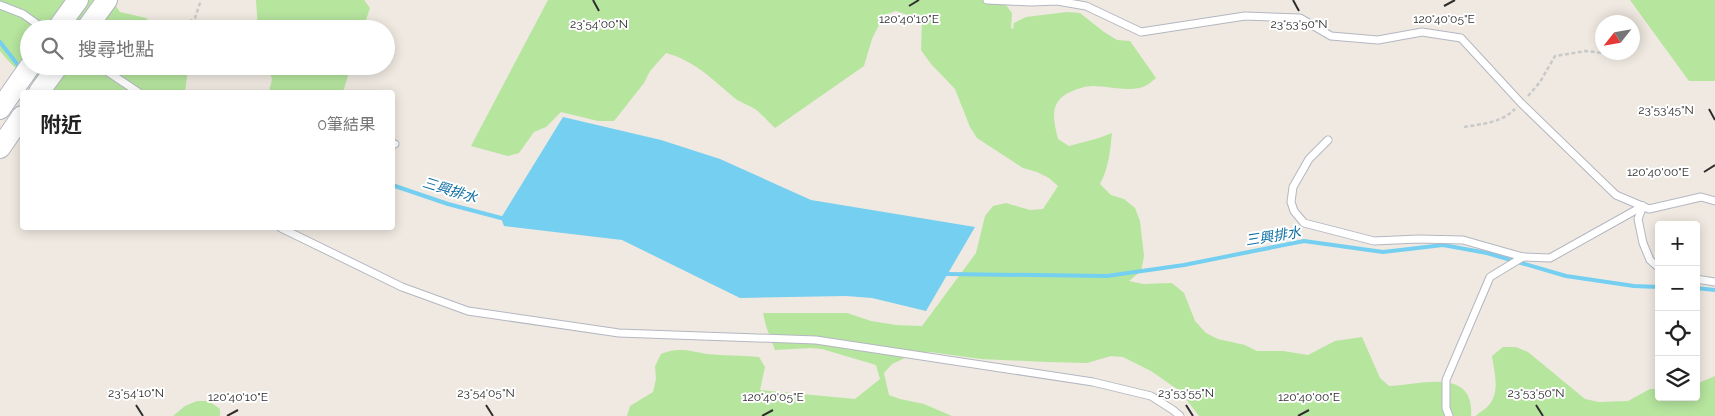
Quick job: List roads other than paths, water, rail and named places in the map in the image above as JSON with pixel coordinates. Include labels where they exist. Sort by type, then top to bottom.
[{"type":"main road","points":[[64,20],[78,0]]},
{"type":"main road","points":[[93,20],[107,0]]},
{"type":"main road","points":[[0,109],[24,75]]},
{"type":"main road","points":[[40,90],[51,75]]},
{"type":"main road","points":[[0,148],[20,119]]},
{"type":"lane","points":[[988,0],[1056,1],[1086,6],[1141,32],[1245,16],[1300,18],[1331,36],[1378,40],[1422,32],[1461,38],[1521,103],[1616,194],[1649,209],[1701,197],[1715,201]]},
{"type":"lane","points":[[0,5],[23,14],[31,20]]},
{"type":"lane","points":[[112,75],[135,90]]},
{"type":"lane","points":[[1328,140],[1308,159],[1293,187],[1291,202],[1294,211],[1304,223],[1374,241],[1418,239],[1463,240],[1522,257],[1550,258],[1643,206]]},
{"type":"lane","points":[[1643,206],[1638,219],[1643,242],[1650,260],[1657,266]]},
{"type":"lane","points":[[286,230],[402,287],[468,311],[619,332],[825,341],[1093,382],[1151,396],[1180,416]]},
{"type":"lane","points":[[1449,416],[1446,408],[1446,380],[1490,277],[1522,257]]},
{"type":"lane","points":[[1700,280],[1715,282]]},
{"type":"water","points":[[563,117],[661,140],[720,159],[811,200],[975,227],[926,311],[872,298],[846,296],[740,298],[622,240],[504,226],[501,218]]},
{"type":"waterway","name":"三興排水","points":[[0,42],[20,68]]},
{"type":"waterway","name":"三興排水","points":[[395,186],[448,204],[501,218]]},
{"type":"waterway","name":"三興排水","points":[[947,274],[1107,276],[1184,265],[1304,241],[1383,252],[1443,245],[1487,253],[1566,276],[1634,286],[1655,287]]},
{"type":"waterway","name":"三興排水","points":[[1700,288],[1715,290]]}]
